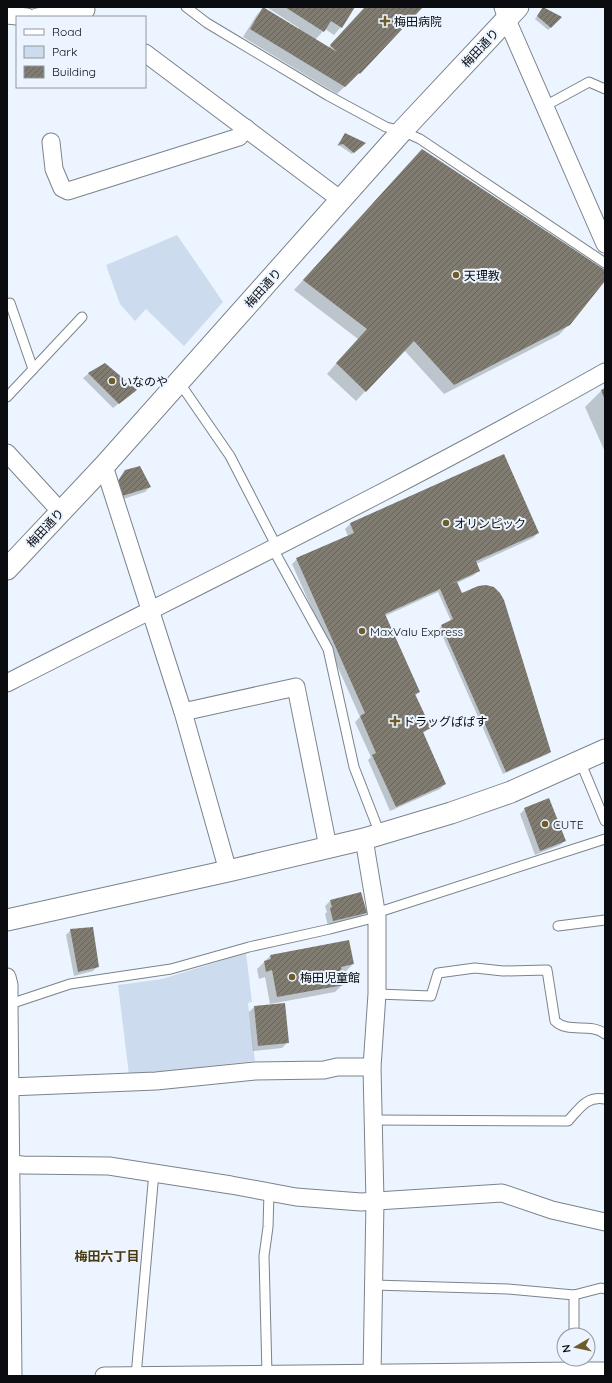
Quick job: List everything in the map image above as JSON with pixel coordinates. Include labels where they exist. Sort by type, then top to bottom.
[{"type":"street","points":[[46,16],[91,11]]},
{"type":"street","name":"梅田通り","points":[[7,569],[104,466],[509,12]]},
{"type":"street","points":[[509,12],[545,106],[605,244]]},
{"type":"street","points":[[7,15],[18,16]]},
{"type":"street","points":[[146,54],[341,200]]},
{"type":"street","points":[[51,142],[54,169],[62,188],[68,191],[239,137],[246,128]]},
{"type":"street","points":[[7,683],[151,609],[275,548],[511,426],[605,372]]},
{"type":"street","points":[[7,453],[61,512]]},
{"type":"street","points":[[104,466],[183,712],[228,871]]},
{"type":"street","points":[[183,712],[296,687],[328,847]]},
{"type":"street","points":[[7,920],[228,871],[372,836],[451,813],[511,792],[605,750]]},
{"type":"street","points":[[372,836],[376,915],[377,994],[372,1067],[375,1201],[372,1375]]},
{"type":"street","points":[[7,977],[9,985],[9,1164],[13,1376]]},
{"type":"street","points":[[9,1087],[156,1081],[255,1071],[324,1070],[372,1067]]},
{"type":"street","points":[[9,1164],[109,1166],[154,1172],[303,1198],[361,1202],[502,1193],[552,1210],[605,1222]]},
{"type":"street","points":[[104,1376],[461,1374],[556,1366]]},
{"type":"street","points":[[585,1367],[605,1371]]},
{"type":"lane","points":[[186,7],[207,23],[327,95],[386,127],[402,131],[420,139],[605,263]]},
{"type":"lane","points":[[545,106],[589,82],[605,89]]},
{"type":"lane","points":[[7,304],[10,303],[33,369]]},
{"type":"lane","points":[[7,397],[82,317]]},
{"type":"lane","points":[[179,382],[230,456],[275,548],[328,649],[354,767],[372,836]]},
{"type":"lane","points":[[580,761],[605,821]]},
{"type":"lane","points":[[8,1005],[70,984],[171,969],[249,946],[330,929],[605,839]]},
{"type":"lane","points":[[558,926],[605,920]]},
{"type":"lane","points":[[377,994],[431,996],[438,973],[475,968],[503,971],[547,970],[555,1021],[561,1026],[599,1029],[605,1034]]},
{"type":"lane","points":[[373,1120],[568,1121],[586,1102],[596,1097],[605,1099]]},
{"type":"lane","points":[[136,1376],[154,1172]]},
{"type":"lane","points":[[267,1374],[264,1256],[268,1228],[269,1192]]},
{"type":"lane","points":[[374,1285],[508,1288],[574,1295],[601,1288],[605,1289]]},
{"type":"lane","points":[[574,1295],[574,1327]]},
{"type":"green space","points":[[177,235],[223,302],[184,346],[146,309],[135,321],[120,304],[106,265]]},
{"type":"green space","points":[[246,953],[252,1002],[248,1003],[255,1061],[129,1075],[118,985],[162,979]]},
{"type":"building","points":[[263,7],[337,52],[330,45],[365,7],[423,7],[360,74],[359,73],[345,87],[250,29]]},
{"type":"building","points":[[285,7],[355,7],[342,28],[331,21],[324,32]]},
{"type":"building","points":[[543,7],[562,17],[551,28],[537,16]]},
{"type":"building","points":[[345,133],[366,143],[354,153],[343,144],[338,145]]},
{"type":"building","name":"天理教","points":[[422,149],[605,270],[605,281],[570,325],[454,385],[414,341],[366,392],[336,363],[367,329],[303,280]]},
{"type":"building","name":"いなのや","points":[[105,363],[137,390],[119,404],[88,373]]},
{"type":"building","points":[[605,388],[605,400],[601,390]]},
{"type":"building","points":[[504,454],[539,533],[476,561],[480,571],[451,584],[457,582],[462,593],[478,586],[486,585],[494,587],[500,593],[504,600],[551,752],[506,772],[441,625],[453,619],[440,589],[385,614],[420,692],[415,694],[431,728],[423,732],[446,784],[396,807],[372,755],[376,753],[360,716],[365,713],[296,558],[354,533],[350,523]]},
{"type":"building","points":[[140,466],[151,487],[122,496],[115,486],[125,470]]},
{"type":"building","name":"CUTE","points":[[549,798],[566,841],[540,851],[524,808]]},
{"type":"building","points":[[361,892],[367,913],[333,921],[330,900]]},
{"type":"building","points":[[93,927],[99,967],[78,972],[70,929]]},
{"type":"building","points":[[349,940],[354,964],[341,967],[344,985],[277,997],[272,970],[266,972],[264,961],[271,959],[270,955]]},
{"type":"building","points":[[285,1003],[289,1043],[258,1046],[254,1006]]},
{"type":"place","name":"梅田病院","points":[[385,21]]},
{"type":"place","name":"天理教","points":[[456,275]]},
{"type":"place","name":"いなのや","points":[[112,381]]},
{"type":"place","name":"オリンピック","points":[[446,523]]},
{"type":"place","name":"MaxValu Express","points":[[362,631]]},
{"type":"place","name":"ドラッグぱぱす","points":[[395,721]]},
{"type":"place","name":"CUTE","points":[[545,824]]},
{"type":"place","name":"梅田児童館","points":[[292,977]]},
{"type":"district","name":"梅田六丁目","points":[[107,1256]]}]
